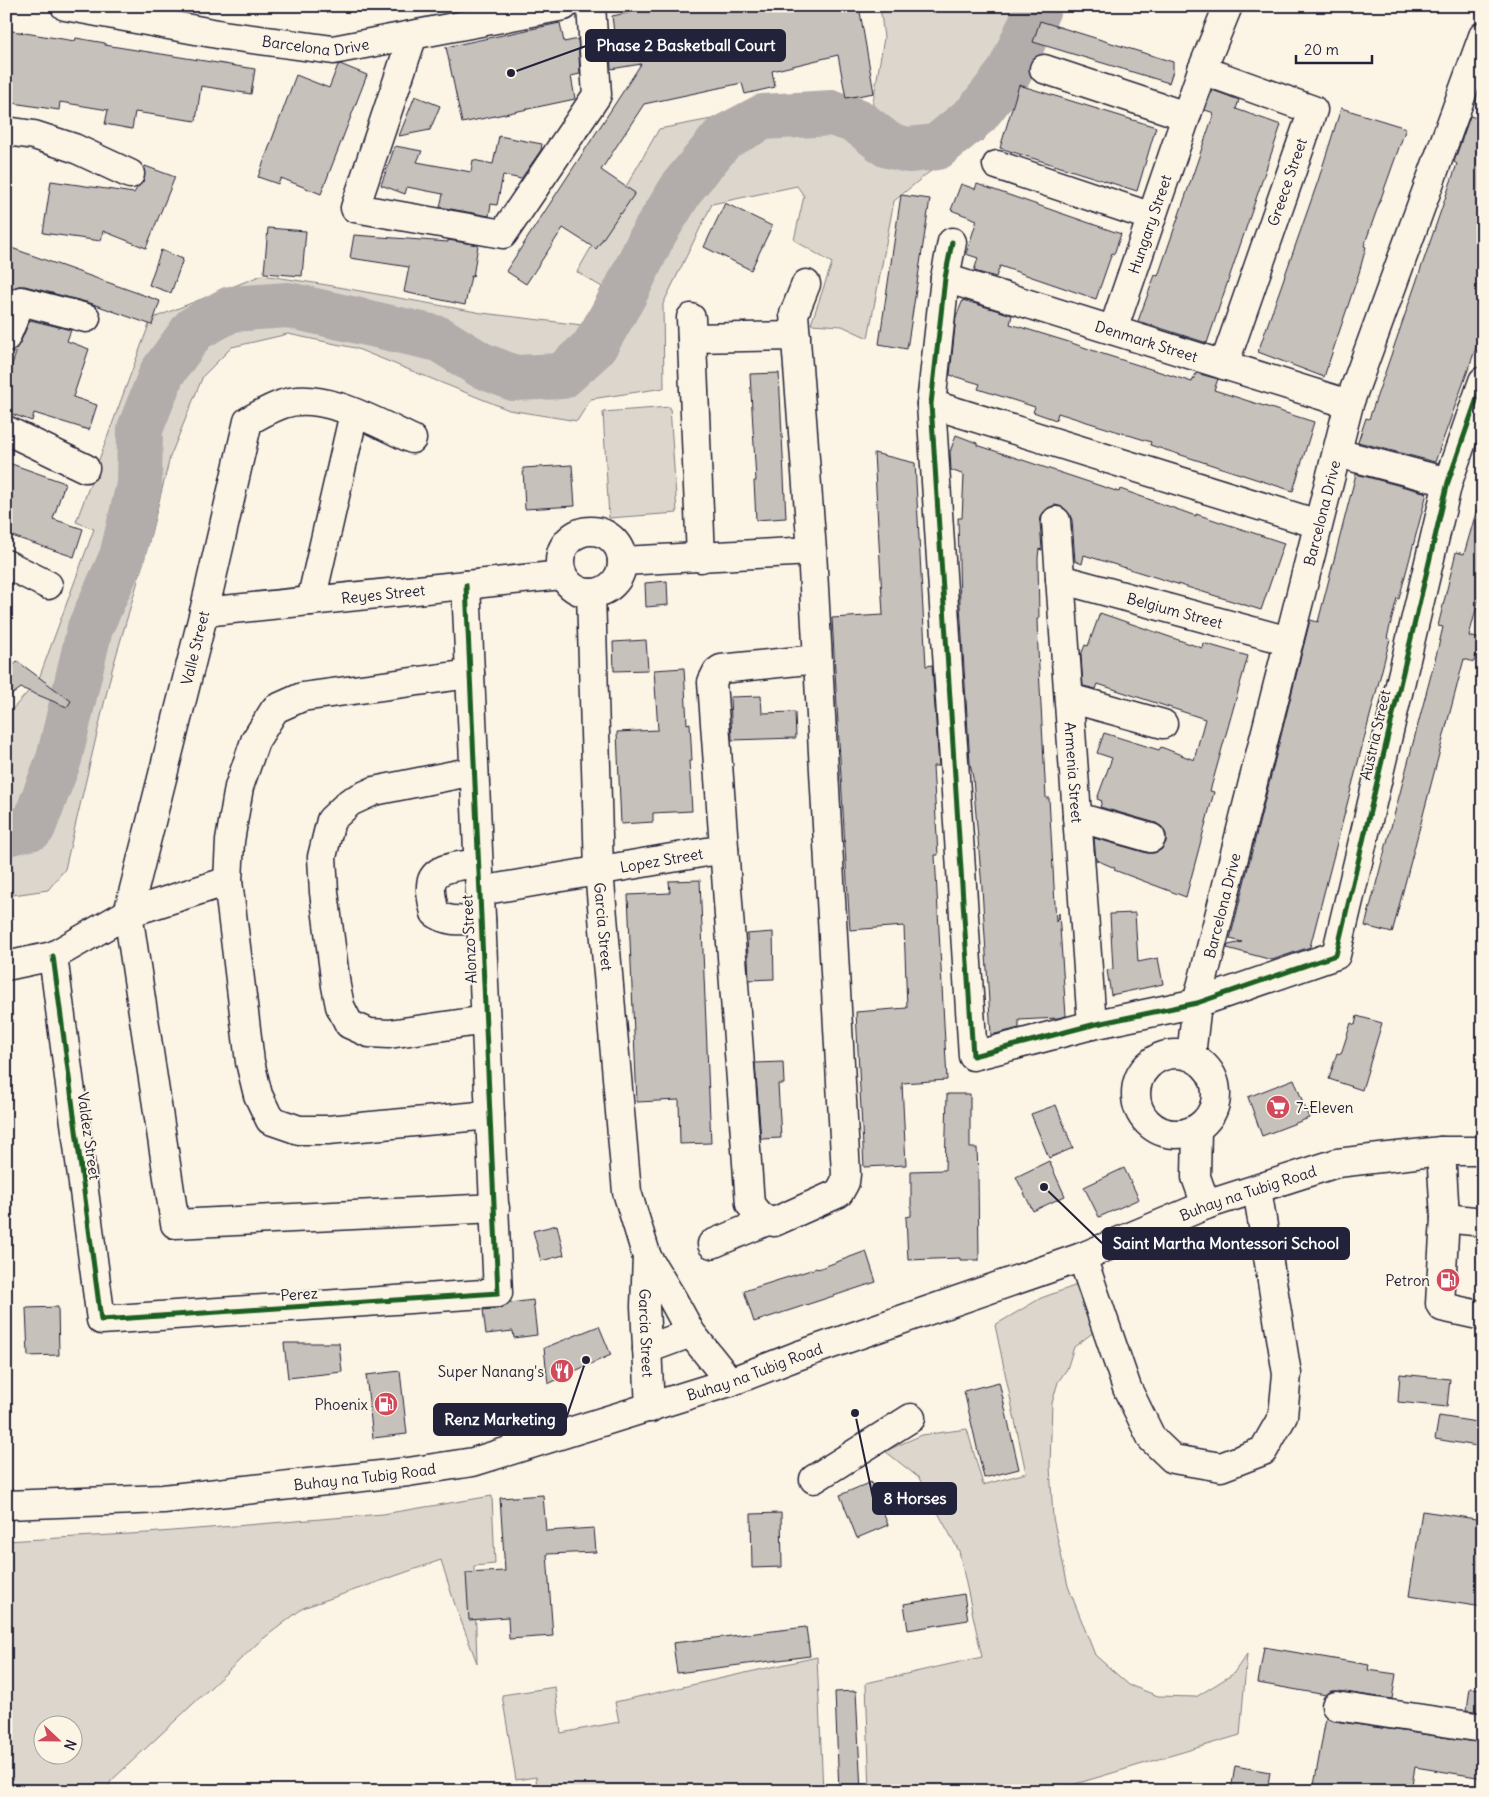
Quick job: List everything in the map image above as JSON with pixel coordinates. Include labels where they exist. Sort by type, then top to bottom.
[{"type":"street","name":"Barcelona Drive","points":[[65,6],[223,35],[333,50],[564,6]]},
{"type":"street","points":[[413,35],[355,208],[503,234],[597,95],[591,6]]},
{"type":"street","name":"Hungary Street","points":[[1113,330],[1202,70],[1228,6]]},
{"type":"street","name":"Barcelona Drive","points":[[1191,1056],[1197,1003],[1349,404],[1483,36]]},
{"type":"street","points":[[1044,69],[1186,116]]},
{"type":"street","name":"Greece Street","points":[[1202,70],[1312,110],[1224,365]]},
{"type":"street","points":[[6,131],[34,135],[74,148],[130,174]]},
{"type":"street","points":[[997,165],[1152,217]]},
{"type":"street","points":[[952,242],[945,278],[931,404],[973,1056],[1092,1025],[1197,1003]]},
{"type":"street","name":"Denmark Street","points":[[945,278],[1349,404]]},
{"type":"street","points":[[806,284],[794,314],[812,551],[845,1182],[843,1189],[836,1196],[774,1222],[767,1221],[757,1214],[750,1204],[712,682],[713,677],[721,669],[817,659]]},
{"type":"street","points":[[6,337],[21,301],[86,318]]},
{"type":"street","points":[[701,558],[692,328],[796,336]]},
{"type":"street","name":"Austria Street","points":[[1197,1003],[1336,955],[1448,482],[1483,381]]},
{"type":"street","name":"Valle Street","points":[[128,913],[204,612],[248,421],[284,403],[304,400],[325,403],[354,413],[412,439]]},
{"type":"street","points":[[931,404],[1318,524]]},
{"type":"street","points":[[310,601],[354,413]]},
{"type":"street","points":[[6,430],[85,468]]},
{"type":"street","points":[[1336,453],[1448,482]]},
{"type":"street","name":"Armenia Street","points":[[1056,521],[1092,1025]]},
{"type":"street","points":[[590,530],[602,533],[612,539],[619,549],[622,562],[616,580],[609,587],[591,593],[574,588],[562,574],[560,563],[561,550],[568,540],[578,533],[590,530]]},
{"type":"street","points":[[622,562],[812,551]]},
{"type":"street","points":[[6,564],[48,585]]},
{"type":"street","name":"Reyes Street","points":[[204,612],[562,574]]},
{"type":"street","name":"Belgium Street","points":[[1060,579],[1289,641]]},
{"type":"street","name":"Alonzo Street","points":[[466,585],[498,1293]]},
{"type":"street","name":"Garcia Street","points":[[591,593],[599,871],[627,1192],[647,1258],[691,1333],[730,1382]]},
{"type":"street","points":[[470,674],[302,697],[275,709],[255,742],[239,787],[230,841],[228,881],[250,1062],[258,1095],[270,1120],[298,1130],[328,1130],[490,1115]]},
{"type":"street","points":[[1069,698],[1163,724]]},
{"type":"street","points":[[474,771],[374,791],[350,802],[331,820],[322,857],[324,892],[336,986],[340,1006],[350,1024],[369,1033],[389,1034],[486,1020]]},
{"type":"street","points":[[1078,817],[1151,838]]},
{"type":"street","name":"Lopez Street","points":[[480,891],[724,849]]},
{"type":"street","points":[[478,863],[440,870],[434,876],[430,885],[435,913],[442,919],[481,920]]},
{"type":"street","points":[[6,966],[53,956],[128,913],[228,881]]},
{"type":"street","points":[[128,913],[175,1224],[495,1208]]},
{"type":"street","name":"Valdez Street","points":[[53,956],[101,1320]]},
{"type":"street","points":[[1178,1054],[1191,1056],[1207,1067],[1214,1079],[1217,1093],[1215,1107],[1208,1120],[1197,1129],[1184,1134],[1171,1134],[1158,1130],[1147,1122],[1140,1111],[1136,1097],[1138,1084],[1143,1072],[1152,1062],[1165,1055],[1178,1054]]},
{"type":"street","points":[[1197,1129],[1196,1177],[1206,1205]]},
{"type":"street","points":[[1441,1151],[1445,1218],[1440,1304],[1442,1307],[1483,1316]]},
{"type":"street","name":"Buhay na Tubig Road","points":[[6,1505],[163,1499],[408,1472],[473,1462],[730,1382],[797,1356],[1082,1257],[1206,1205],[1337,1163],[1441,1151],[1483,1151]]},
{"type":"street","points":[[1082,1257],[1128,1388],[1152,1439],[1173,1460],[1221,1467],[1263,1451],[1283,1416],[1287,1374],[1257,1189]]},
{"type":"street","points":[[1445,1218],[1483,1222]]},
{"type":"street","points":[[712,1244],[767,1221]]},
{"type":"street","name":"Garcia Street","points":[[647,1258],[644,1306],[650,1408]]},
{"type":"street","name":"Perez","points":[[101,1320],[498,1293]]},
{"type":"street","points":[[647,1349],[691,1333]]},
{"type":"street","points":[[814,1479],[911,1418]]},
{"type":"street","points":[[1336,1706],[1483,1728]]},
{"type":"shaded area","points":[[880,6],[1058,6],[984,139],[928,173],[894,201],[868,338],[842,326],[811,324],[832,263],[794,240],[804,196],[797,186],[712,204],[663,304],[664,388],[591,399],[577,421],[509,410],[355,348],[288,334],[232,347],[203,376],[170,457],[147,550],[112,670],[65,869],[48,890],[6,896],[6,716],[38,681],[94,529],[76,522],[151,319],[262,275],[482,313],[582,325],[602,287],[577,272],[659,129],[769,108],[831,103],[871,113],[884,38]]},
{"type":"shaded area","points":[[670,407],[677,513],[609,518],[603,412]]},
{"type":"shaded area","points":[[1080,1284],[1099,1328],[1074,1347],[1067,1369],[1058,1382],[1052,1403],[1050,1466],[1053,1518],[1068,1586],[1095,1655],[1129,1685],[1158,1696],[1196,1697],[1233,1674],[1247,1654],[1240,1735],[1052,1791],[870,1791],[866,1683],[982,1657],[959,1551],[919,1478],[885,1451],[922,1435],[967,1429],[983,1485],[1026,1473],[995,1325],[1041,1298]]},
{"type":"shaded area","points":[[492,1496],[495,1564],[474,1566],[477,1663],[455,1605],[441,1560],[303,1608],[259,1642],[111,1781],[106,1791],[6,1791],[6,1541],[147,1533],[383,1514]]},
{"type":"shaded area","points":[[817,1657],[823,1791],[537,1791],[536,1777],[516,1780],[502,1695],[555,1687],[561,1733],[619,1722],[615,1702]]},
{"type":"building","points":[[646,6],[859,6],[874,93],[846,98],[838,55],[772,71],[775,87],[745,94],[742,83],[644,104],[601,170],[635,193],[596,249],[563,228],[526,284],[506,271],[641,64],[611,69],[609,34],[614,33],[612,16],[647,9]]},
{"type":"building","points":[[1040,21],[1173,62],[1173,71],[1169,83],[1033,42]]},
{"type":"building","points":[[560,23],[564,42],[578,39],[580,74],[571,76],[575,99],[462,123],[446,47]]},
{"type":"building","points":[[6,30],[75,41],[76,38],[105,43],[105,45],[255,69],[251,94],[201,86],[196,121],[135,112],[132,129],[105,124],[108,110],[60,102],[59,110],[6,102]]},
{"type":"building","points":[[340,64],[367,75],[321,194],[281,178],[278,184],[258,177],[296,75],[329,88]]},
{"type":"building","points":[[1019,85],[1156,127],[1137,191],[1000,148]]},
{"type":"building","points":[[1212,90],[1239,100],[1236,109],[1281,125],[1207,343],[1138,321],[1155,275],[1158,276],[1214,113],[1205,110]]},
{"type":"building","points":[[415,96],[440,106],[430,130],[399,136]]},
{"type":"building","points":[[1341,108],[1406,128],[1364,246],[1366,247],[1359,273],[1324,377],[1258,352],[1318,181]]},
{"type":"building","points":[[1470,116],[1483,120],[1483,328],[1435,462],[1358,442],[1366,418],[1369,419],[1457,164],[1454,162]]},
{"type":"building","points":[[499,136],[542,144],[541,150],[521,179],[503,175],[497,205],[491,204],[489,216],[440,207],[443,194],[407,187],[405,194],[381,185],[395,146],[422,151],[417,162],[471,172],[473,160],[493,164]]},
{"type":"building","points":[[145,166],[175,177],[146,248],[103,231],[101,241],[43,233],[51,181],[134,193],[144,180]]},
{"type":"building","points":[[961,184],[975,189],[977,184],[1121,234],[1114,254],[1112,253],[1096,299],[1000,266],[996,277],[974,271],[978,258],[966,254],[977,220],[951,210]]},
{"type":"building","points":[[901,195],[930,199],[907,349],[879,344]]},
{"type":"building","points":[[725,203],[772,226],[751,270],[704,247]]},
{"type":"building","points":[[268,228],[306,231],[302,276],[264,273]]},
{"type":"building","points":[[354,235],[448,242],[448,240],[478,245],[473,277],[471,276],[465,305],[404,292],[409,267],[350,258]]},
{"type":"building","points":[[6,246],[160,301],[152,325],[90,303],[25,286],[11,289],[6,296]]},
{"type":"building","points":[[161,250],[183,259],[171,293],[149,285]]},
{"type":"building","points":[[963,300],[1012,315],[1010,324],[1192,382],[1196,373],[1218,379],[1214,390],[1314,422],[1293,491],[1150,445],[1151,442],[1058,413],[1056,420],[1033,412],[1035,407],[978,389],[980,384],[950,375],[956,317]]},
{"type":"building","points":[[30,320],[71,330],[67,341],[89,349],[73,397],[97,405],[89,430],[34,413],[32,421],[6,412],[6,382],[16,353],[6,352],[15,350]]},
{"type":"building","points":[[779,373],[786,518],[756,520],[754,481],[756,481],[750,374]]},
{"type":"building","points":[[956,435],[977,443],[977,445],[1119,492],[1120,489],[1196,516],[1196,514],[1284,543],[1261,610],[1084,555],[1082,564],[1075,561],[1072,520],[1069,513],[1063,507],[1055,505],[1048,508],[1042,514],[1040,522],[1042,550],[1039,549],[1038,558],[1038,650],[1046,798],[1049,798],[1056,922],[1059,913],[1066,1016],[1019,1020],[1019,1028],[991,1035],[982,888],[973,778],[970,763],[960,605],[958,518],[962,518],[964,475],[951,470],[950,452]]},
{"type":"building","points":[[874,453],[915,463],[926,666],[932,665],[939,766],[933,766],[938,855],[935,855],[947,1080],[902,1083],[906,1165],[864,1167],[856,1012],[907,1008],[904,926],[850,930],[846,864],[832,618],[883,615]]},
{"type":"building","points":[[6,462],[65,483],[53,519],[83,529],[74,557],[6,534]]},
{"type":"building","points":[[572,465],[575,506],[525,509],[523,468]]},
{"type":"building","points":[[1356,474],[1427,493],[1399,599],[1397,598],[1387,638],[1390,639],[1310,947],[1272,960],[1227,948],[1228,945],[1242,942],[1230,939],[1310,620],[1318,622]]},
{"type":"building","points":[[1477,509],[1483,509],[1483,583],[1469,636],[1480,639],[1474,662],[1464,659],[1392,933],[1365,926],[1437,652],[1443,627],[1438,626],[1456,552],[1464,554]]},
{"type":"building","points":[[667,581],[668,605],[646,607],[645,583]]},
{"type":"building","points":[[1100,613],[1202,648],[1203,643],[1248,656],[1210,791],[1214,792],[1186,897],[1114,870],[1115,868],[1096,860],[1094,838],[1147,853],[1161,850],[1166,842],[1166,834],[1162,827],[1156,823],[1100,807],[1102,801],[1097,799],[1112,758],[1097,753],[1104,733],[1159,750],[1161,747],[1194,760],[1205,719],[1098,684],[1096,689],[1083,686],[1081,655],[1085,645],[1088,646]]},
{"type":"building","points":[[646,640],[648,670],[614,671],[613,642]]},
{"type":"building","points":[[17,661],[71,701],[67,707],[21,688],[6,699],[6,674]]},
{"type":"building","points":[[684,668],[687,724],[690,723],[692,761],[689,761],[692,811],[653,813],[653,822],[621,824],[617,732],[658,730],[654,670]]},
{"type":"building","points":[[761,696],[762,713],[795,712],[796,738],[732,740],[730,697]]},
{"type":"building","points":[[700,880],[711,1143],[680,1144],[679,1100],[637,1102],[628,895],[670,893],[669,881]]},
{"type":"building","points":[[1135,913],[1138,962],[1158,958],[1163,984],[1111,995],[1107,970],[1113,969],[1110,914]]},
{"type":"building","points":[[773,932],[774,979],[749,980],[747,934]]},
{"type":"building","points":[[1357,1016],[1382,1023],[1362,1090],[1329,1079],[1337,1053],[1341,1054],[1351,1023],[1355,1025]]},
{"type":"building","points":[[783,1062],[784,1084],[778,1084],[781,1138],[761,1139],[755,1063]]},
{"type":"building","name":"7-Eleven","points":[[1294,1079],[1309,1118],[1262,1136],[1248,1097]]},
{"type":"building","points":[[947,1094],[970,1094],[970,1148],[977,1148],[979,1260],[960,1260],[960,1258],[908,1260],[906,1217],[911,1216],[911,1171],[945,1170]]},
{"type":"building","points":[[1056,1105],[1073,1148],[1049,1158],[1031,1114]]},
{"type":"building","points":[[1049,1161],[1065,1196],[1033,1211],[1016,1177]]},
{"type":"building","points":[[1124,1168],[1139,1199],[1099,1217],[1084,1187]]},
{"type":"building","points":[[557,1225],[564,1255],[541,1261],[533,1231]]},
{"type":"building","points":[[866,1251],[876,1282],[754,1322],[744,1291],[818,1269]]},
{"type":"building","points":[[533,1300],[537,1335],[514,1338],[513,1331],[486,1334],[483,1310],[500,1308],[510,1303]]},
{"type":"building","points":[[58,1307],[59,1355],[28,1356],[26,1308]]},
{"type":"building","points":[[599,1326],[611,1355],[548,1384],[544,1348]]},
{"type":"building","points":[[284,1343],[339,1343],[342,1372],[288,1378]]},
{"type":"building","name":"Phoenix","points":[[400,1371],[407,1434],[373,1438],[366,1375]]},
{"type":"building","points":[[1400,1374],[1450,1379],[1447,1407],[1398,1402]]},
{"type":"building","points":[[999,1382],[1019,1469],[984,1478],[964,1391]]},
{"type":"building","points":[[1439,1416],[1483,1423],[1483,1447],[1435,1439]]},
{"type":"building","points":[[871,1482],[888,1525],[857,1538],[840,1495]]},
{"type":"building","points":[[543,1495],[546,1531],[594,1528],[596,1552],[547,1554],[553,1636],[509,1639],[508,1617],[469,1620],[466,1573],[505,1571],[500,1498]]},
{"type":"building","points":[[1422,1511],[1483,1520],[1483,1607],[1409,1596]]},
{"type":"building","points":[[781,1513],[782,1567],[752,1568],[751,1514]]},
{"type":"building","points":[[964,1594],[968,1620],[908,1630],[904,1604]]},
{"type":"building","points":[[806,1627],[810,1656],[677,1673],[673,1643]]},
{"type":"building","points":[[1264,1647],[1369,1665],[1368,1670],[1396,1674],[1392,1699],[1338,1691],[1331,1691],[1326,1695],[1258,1683]]},
{"type":"building","points":[[1470,1688],[1483,1689],[1483,1712],[1467,1710]]},
{"type":"building","points":[[856,1691],[861,1791],[839,1791],[835,1692]]},
{"type":"building","points":[[1326,1718],[1334,1721],[1483,1743],[1483,1778],[1415,1767],[1411,1791],[1313,1791]]},
{"type":"building","points":[[1235,1766],[1270,1772],[1267,1791],[1231,1791]]},
{"type":"waterway","points":[[6,833],[33,827],[59,759],[90,628],[122,557],[139,485],[140,429],[162,373],[194,329],[231,309],[288,305],[439,339],[481,365],[514,378],[562,376],[594,347],[624,295],[653,235],[684,185],[723,138],[763,117],[832,113],[857,121],[888,145],[908,150],[937,147],[977,114],[1009,73],[1039,6]]},
{"type":"cycle path","points":[[952,242],[945,278],[931,404],[973,1056],[1092,1025],[1197,1003],[1336,955],[1448,482],[1483,381]]},
{"type":"cycle path","points":[[53,956],[101,1320],[498,1293],[466,585]]},
{"type":"place","name":"Phase 2 Basketball Court","points":[[511,73]]},
{"type":"place","name":"7-Eleven","points":[[1278,1107]]},
{"type":"place","name":"Saint Martha Montessori School","points":[[1044,1187]]},
{"type":"place","name":"Petron","points":[[1448,1280]]},
{"type":"place","name":"Renz Marketing","points":[[586,1360]]},
{"type":"place","name":"Super Nanang's","points":[[562,1371]]},
{"type":"place","name":"Phoenix","points":[[386,1404]]},
{"type":"place","name":"8 Horses","points":[[855,1413]]}]
